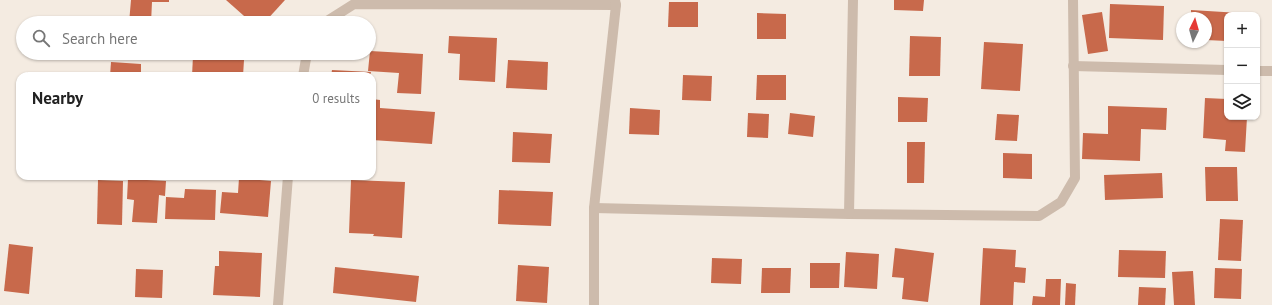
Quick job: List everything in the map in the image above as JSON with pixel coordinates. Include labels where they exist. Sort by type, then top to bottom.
[{"type":"street","points":[[849,214],[853,0]]},
{"type":"street","points":[[594,208],[849,214],[1040,216],[1061,202],[1075,178],[1073,0]]},
{"type":"street","points":[[335,16],[354,4],[615,2],[594,208],[594,305]]},
{"type":"street","points":[[304,72],[306,60]]},
{"type":"street","points":[[1073,66],[1224,70]]},
{"type":"street","points":[[1260,71],[1272,71]]},
{"type":"street","points":[[278,305],[288,180]]},
{"type":"building","points":[[131,0],[169,0],[169,2],[152,2],[151,16],[130,16]]},
{"type":"building","points":[[226,0],[285,0],[270,16],[244,16]]},
{"type":"building","points":[[894,0],[924,0],[923,11],[894,10]]},
{"type":"building","points":[[669,2],[698,2],[698,27],[668,27]]},
{"type":"building","points":[[1110,4],[1164,6],[1163,40],[1109,38]]},
{"type":"building","points":[[1191,10],[1224,12],[1224,41],[1212,40],[1212,12],[1191,12]]},
{"type":"building","points":[[1102,12],[1108,51],[1088,54],[1082,15]]},
{"type":"building","points":[[757,13],[786,14],[786,39],[757,39]]},
{"type":"building","points":[[449,36],[497,38],[495,82],[459,80],[460,54],[448,53]]},
{"type":"building","points":[[910,36],[941,37],[940,76],[909,76]]},
{"type":"building","points":[[984,42],[1023,44],[1020,91],[981,89]]},
{"type":"building","points":[[376,51],[423,54],[421,94],[397,93],[399,73],[368,71],[369,60],[376,60]]},
{"type":"building","points":[[193,60],[244,60],[243,72],[192,72]]},
{"type":"building","points":[[508,60],[548,62],[547,90],[506,88]]},
{"type":"building","points":[[111,62],[141,64],[141,72],[110,72]]},
{"type":"building","points":[[332,70],[371,72],[332,72]]},
{"type":"building","points":[[683,75],[712,76],[711,101],[682,100]]},
{"type":"building","points":[[757,75],[786,75],[786,100],[756,100]]},
{"type":"building","points":[[898,97],[928,98],[927,122],[898,122]]},
{"type":"building","points":[[1205,98],[1224,99],[1224,120],[1247,120],[1245,152],[1225,151],[1226,140],[1203,138]]},
{"type":"building","points":[[376,100],[380,100],[380,108],[435,112],[432,144],[376,140]]},
{"type":"building","points":[[1108,106],[1167,108],[1166,130],[1141,129],[1140,161],[1082,159],[1083,133],[1108,134]]},
{"type":"building","points":[[630,108],[660,110],[659,135],[629,134]]},
{"type":"building","points":[[748,113],[769,114],[768,138],[747,137]]},
{"type":"building","points":[[790,113],[815,116],[813,137],[788,134]]},
{"type":"building","points":[[997,114],[1019,115],[1017,141],[995,140]]},
{"type":"building","points":[[513,132],[552,134],[550,163],[512,162]]},
{"type":"building","points":[[907,142],[925,142],[924,183],[907,183]]},
{"type":"building","points":[[1003,153],[1032,154],[1032,179],[1003,178]]},
{"type":"building","points":[[1205,167],[1237,167],[1238,201],[1206,201]]},
{"type":"building","points":[[1162,173],[1163,198],[1105,200],[1104,175]]},
{"type":"building","points":[[98,180],[123,181],[122,225],[97,224]]},
{"type":"building","points":[[128,180],[166,181],[165,196],[159,195],[157,223],[132,222],[134,200],[127,199]]},
{"type":"building","points":[[239,180],[271,181],[268,217],[220,213],[222,192],[238,193]]},
{"type":"building","points":[[351,180],[405,182],[402,238],[373,236],[374,234],[349,233]]},
{"type":"building","points":[[185,189],[216,190],[215,220],[165,219],[166,197],[184,198]]},
{"type":"building","points":[[499,190],[553,192],[551,226],[498,224]]},
{"type":"building","points":[[1220,219],[1243,220],[1241,261],[1218,260]]},
{"type":"building","points":[[9,244],[33,247],[29,294],[4,291]]},
{"type":"building","points":[[895,248],[934,253],[928,302],[902,299],[904,278],[892,277]]},
{"type":"building","points":[[983,248],[1016,250],[1015,267],[1026,268],[1025,283],[1014,282],[1013,305],[980,305]]},
{"type":"building","points":[[1119,250],[1166,251],[1165,278],[1118,277]]},
{"type":"building","points":[[219,251],[262,253],[260,297],[213,295],[215,266],[219,266]]},
{"type":"building","points":[[846,252],[879,254],[877,289],[844,287]]},
{"type":"building","points":[[712,258],[742,259],[741,284],[711,283]]},
{"type":"building","points":[[810,263],[840,263],[839,288],[810,288]]},
{"type":"building","points":[[518,265],[549,267],[547,303],[516,301]]},
{"type":"building","points":[[335,267],[419,276],[416,302],[333,293]]},
{"type":"building","points":[[762,268],[791,268],[790,293],[761,293]]},
{"type":"building","points":[[1215,268],[1242,269],[1241,299],[1214,298]]},
{"type":"building","points":[[136,269],[163,270],[162,298],[135,297]]},
{"type":"building","points":[[1193,271],[1195,305],[1174,305],[1172,272]]},
{"type":"building","points":[[1046,279],[1061,279],[1060,305],[1032,305],[1033,296],[1045,297]]},
{"type":"building","points":[[1066,283],[1076,284],[1075,305],[1065,305]]},
{"type":"building","points":[[1139,287],[1166,288],[1165,305],[1138,305]]}]
